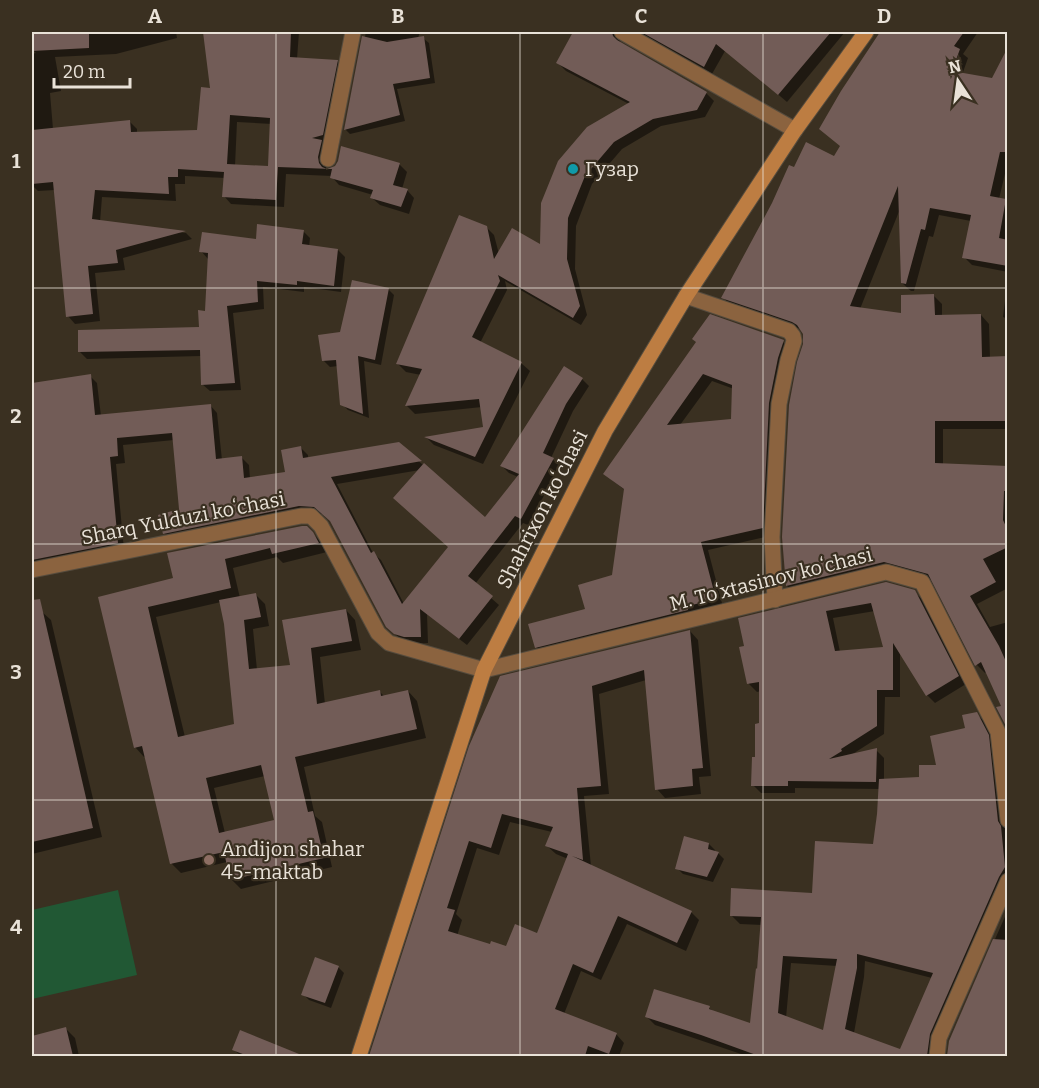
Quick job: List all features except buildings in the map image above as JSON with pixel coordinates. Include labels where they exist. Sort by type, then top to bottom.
[{"type":"street","points":[[328,159],[353,32]]},
{"type":"street","points":[[622,32],[795,130]]},
{"type":"street","name":"Shahrixon koʻchasi","points":[[359,1056],[484,670],[605,430],[686,297],[795,130],[866,32]]},
{"type":"street","points":[[686,297],[789,331],[793,336],[794,341],[779,404],[772,537],[775,600]]},
{"type":"street","name":"Sharq Yulduzi koʻchasi","points":[[32,570],[311,516],[321,526],[378,633],[389,643],[484,670]]},
{"type":"street","name":"M. Toʻxtasinov koʻchasi","points":[[484,670],[886,572],[922,582],[998,732],[1008,820]]},
{"type":"street","points":[[937,1056],[939,1038],[1008,881]]},
{"type":"green space","points":[[118,890],[137,975],[32,999],[32,910]]},
{"type":"place","name":"Гузар","points":[[573,169]]},
{"type":"place","name":"Andijon shahar 45-maktab","points":[[209,860]]}]
